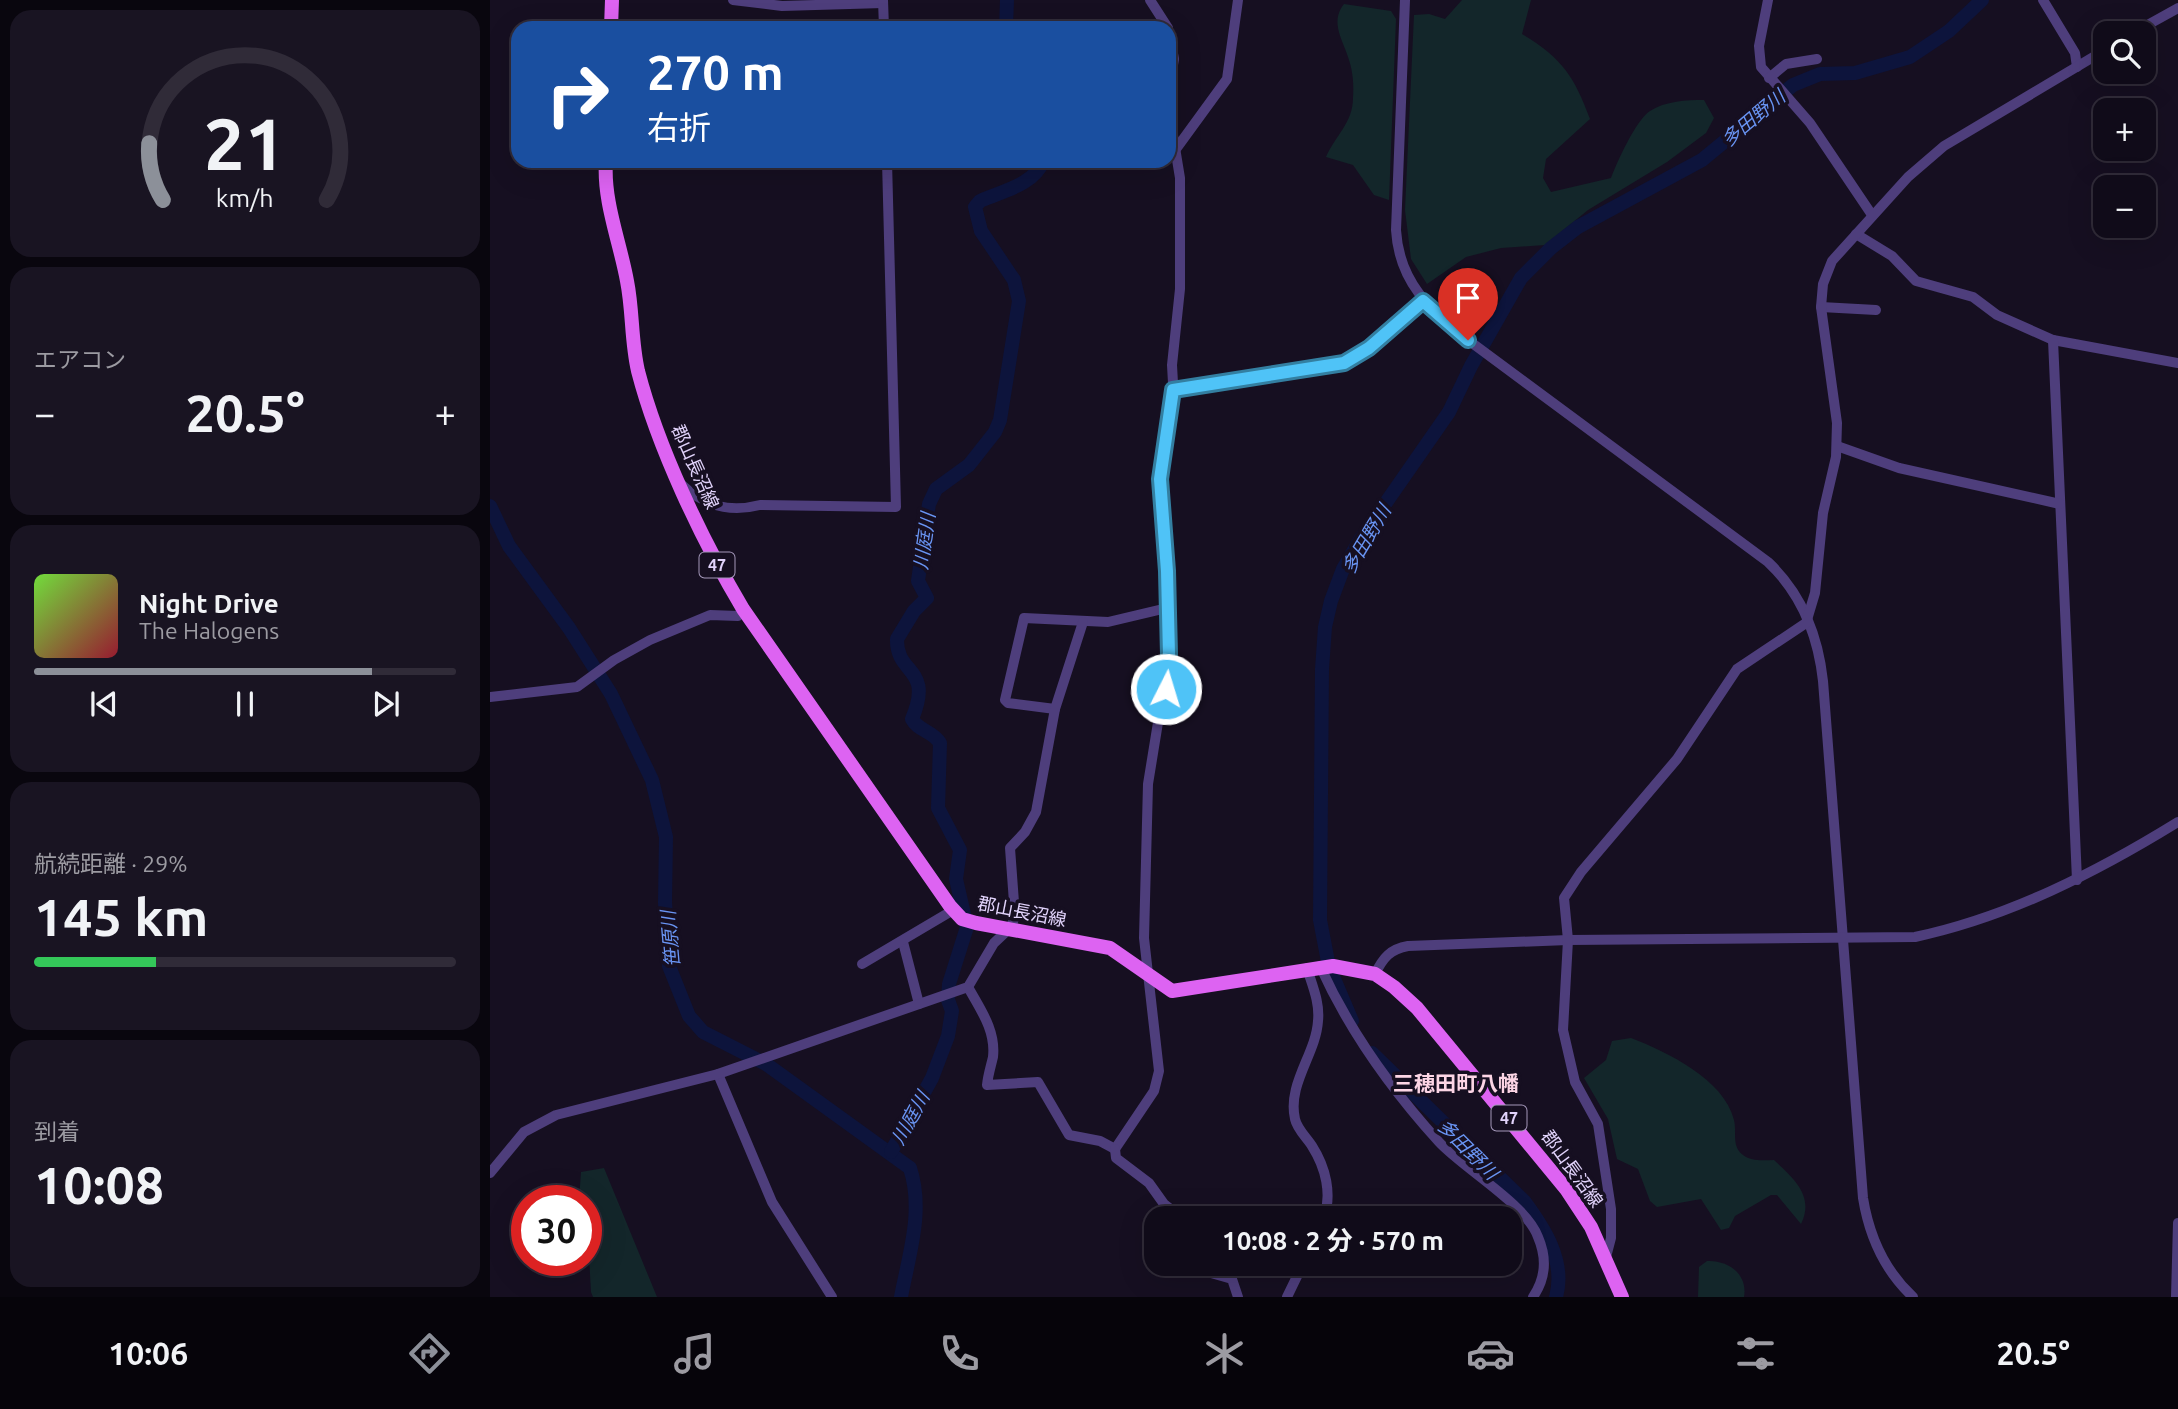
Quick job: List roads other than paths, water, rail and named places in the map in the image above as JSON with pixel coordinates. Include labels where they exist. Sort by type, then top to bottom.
[{"type":"main road","points":[[611,0],[611,21]]},
{"type":"main road","name":"郡山長沼線","points":[[606,168],[606,183],[628,284],[638,372],[659,437],[714,560],[743,608],[962,919],[1007,930],[1110,948],[1172,991],[1313,967],[1368,972],[1417,1008],[1529,1141],[1566,1189],[1606,1256],[1622,1297]]},
{"type":"street","points":[[733,0],[766,3],[883,1],[884,21]]},
{"type":"street","points":[[1150,0],[1163,21]]},
{"type":"street","points":[[1167,1206],[1149,1182],[1116,1158],[1115,1149],[1151,1097],[1158,1081],[1159,1059],[1144,937],[1148,784],[1168,673],[1160,479],[1173,390],[1172,365],[1180,289],[1182,236],[1176,149],[1227,79],[1238,0]]},
{"type":"street","points":[[1405,0],[1396,230],[1402,264],[1423,301],[1468,340],[1768,562],[1792,589],[1808,618],[1821,662],[1864,1208],[1881,1255],[1913,1297]]},
{"type":"street","points":[[1768,0],[1759,61],[1770,80],[1793,103],[1872,215]]},
{"type":"street","points":[[2043,0],[2075,53],[2077,67]]},
{"type":"street","points":[[2155,21],[2178,8]]},
{"type":"street","points":[[1606,1256],[1611,1238],[1611,1209],[1598,1124],[1575,1082],[1563,1030],[1568,940],[1564,898],[1581,872],[1678,759],[1737,669],[1802,627],[1808,618],[1815,593],[1823,513],[1837,446],[1821,307],[1829,266],[1908,177],[1944,146],[2093,57]]},
{"type":"street","points":[[1770,80],[1786,64],[1817,59]]},
{"type":"street","points":[[681,484],[710,505],[742,510],[775,505],[896,507],[887,168]]},
{"type":"street","points":[[1856,234],[1903,264],[1916,281],[1973,297],[1997,315],[2053,340],[2178,363]]},
{"type":"street","points":[[1173,390],[1344,363],[1369,348],[1423,301]]},
{"type":"street","points":[[1821,307],[1876,310]]},
{"type":"street","points":[[2053,340],[2077,880]]},
{"type":"street","points":[[1837,446],[1899,468],[2060,504]]},
{"type":"street","points":[[490,697],[577,687],[650,640],[715,614],[737,616],[743,608]]},
{"type":"street","points":[[1055,709],[1005,700],[1024,618],[1108,622],[1167,608]]},
{"type":"street","points":[[490,1171],[524,1132],[556,1115],[718,1074],[964,989],[994,943],[1007,930],[1016,911],[1010,848],[1025,832],[1036,812],[1055,709],[1083,622]]},
{"type":"street","points":[[1368,972],[1384,956],[1397,948],[1568,940],[1915,937],[1943,931],[2077,880],[2178,822]]},
{"type":"street","points":[[862,964],[956,910]]},
{"type":"street","points":[[903,942],[919,1004]]},
{"type":"street","points":[[1313,967],[1318,1022],[1293,1104],[1295,1122],[1315,1153],[1328,1186],[1328,1206]]},
{"type":"street","points":[[1313,967],[1392,1086],[1440,1143],[1523,1214],[1538,1235],[1545,1269],[1533,1297]]},
{"type":"street","points":[[964,989],[990,1026],[993,1057],[987,1085],[1038,1082],[1069,1135],[1100,1141],[1115,1149]]},
{"type":"street","points":[[718,1074],[772,1202],[832,1297]]},
{"type":"street","points":[[2176,1297],[2178,1223]]},
{"type":"street","points":[[1222,1276],[1232,1279],[1238,1297]]},
{"type":"street","points":[[1287,1297],[1297,1276]]},
{"type":"waterway","name":"川庭川","points":[[1006,21],[1007,0]]},
{"type":"waterway","name":"多田野川","points":[[1352,1021],[1329,967],[1320,920],[1322,669],[1325,627],[1343,569],[1360,540],[1449,412],[1471,366],[1521,278],[1551,248],[1578,227],[1702,160],[1793,85],[1820,74],[1855,73],[1910,57],[1949,31],[1982,0]]},
{"type":"waterway","name":"川庭川","points":[[891,1152],[932,1078],[948,1036],[952,1011],[948,1000],[949,984],[967,927],[956,879],[960,850],[938,808],[940,743],[912,719],[919,689],[917,680],[898,651],[897,639],[914,611],[927,598],[918,581],[929,504],[936,489],[969,465],[995,432],[1000,420],[1019,301],[1014,280],[981,231],[975,207],[980,201],[1025,182],[1040,168]]},
{"type":"waterway","name":"笹原川","points":[[490,506],[509,546],[569,628],[611,694],[652,780],[666,837],[665,902],[669,966],[689,1016],[703,1032],[766,1064],[910,1168],[916,1200],[915,1216],[901,1297]]},
{"type":"waterway","name":"多田野川","points":[[1372,1053],[1524,1201],[1546,1234],[1556,1258],[1556,1297]]},
{"type":"district","name":"三穂田町八幡","points":[[1456,1084]]}]
